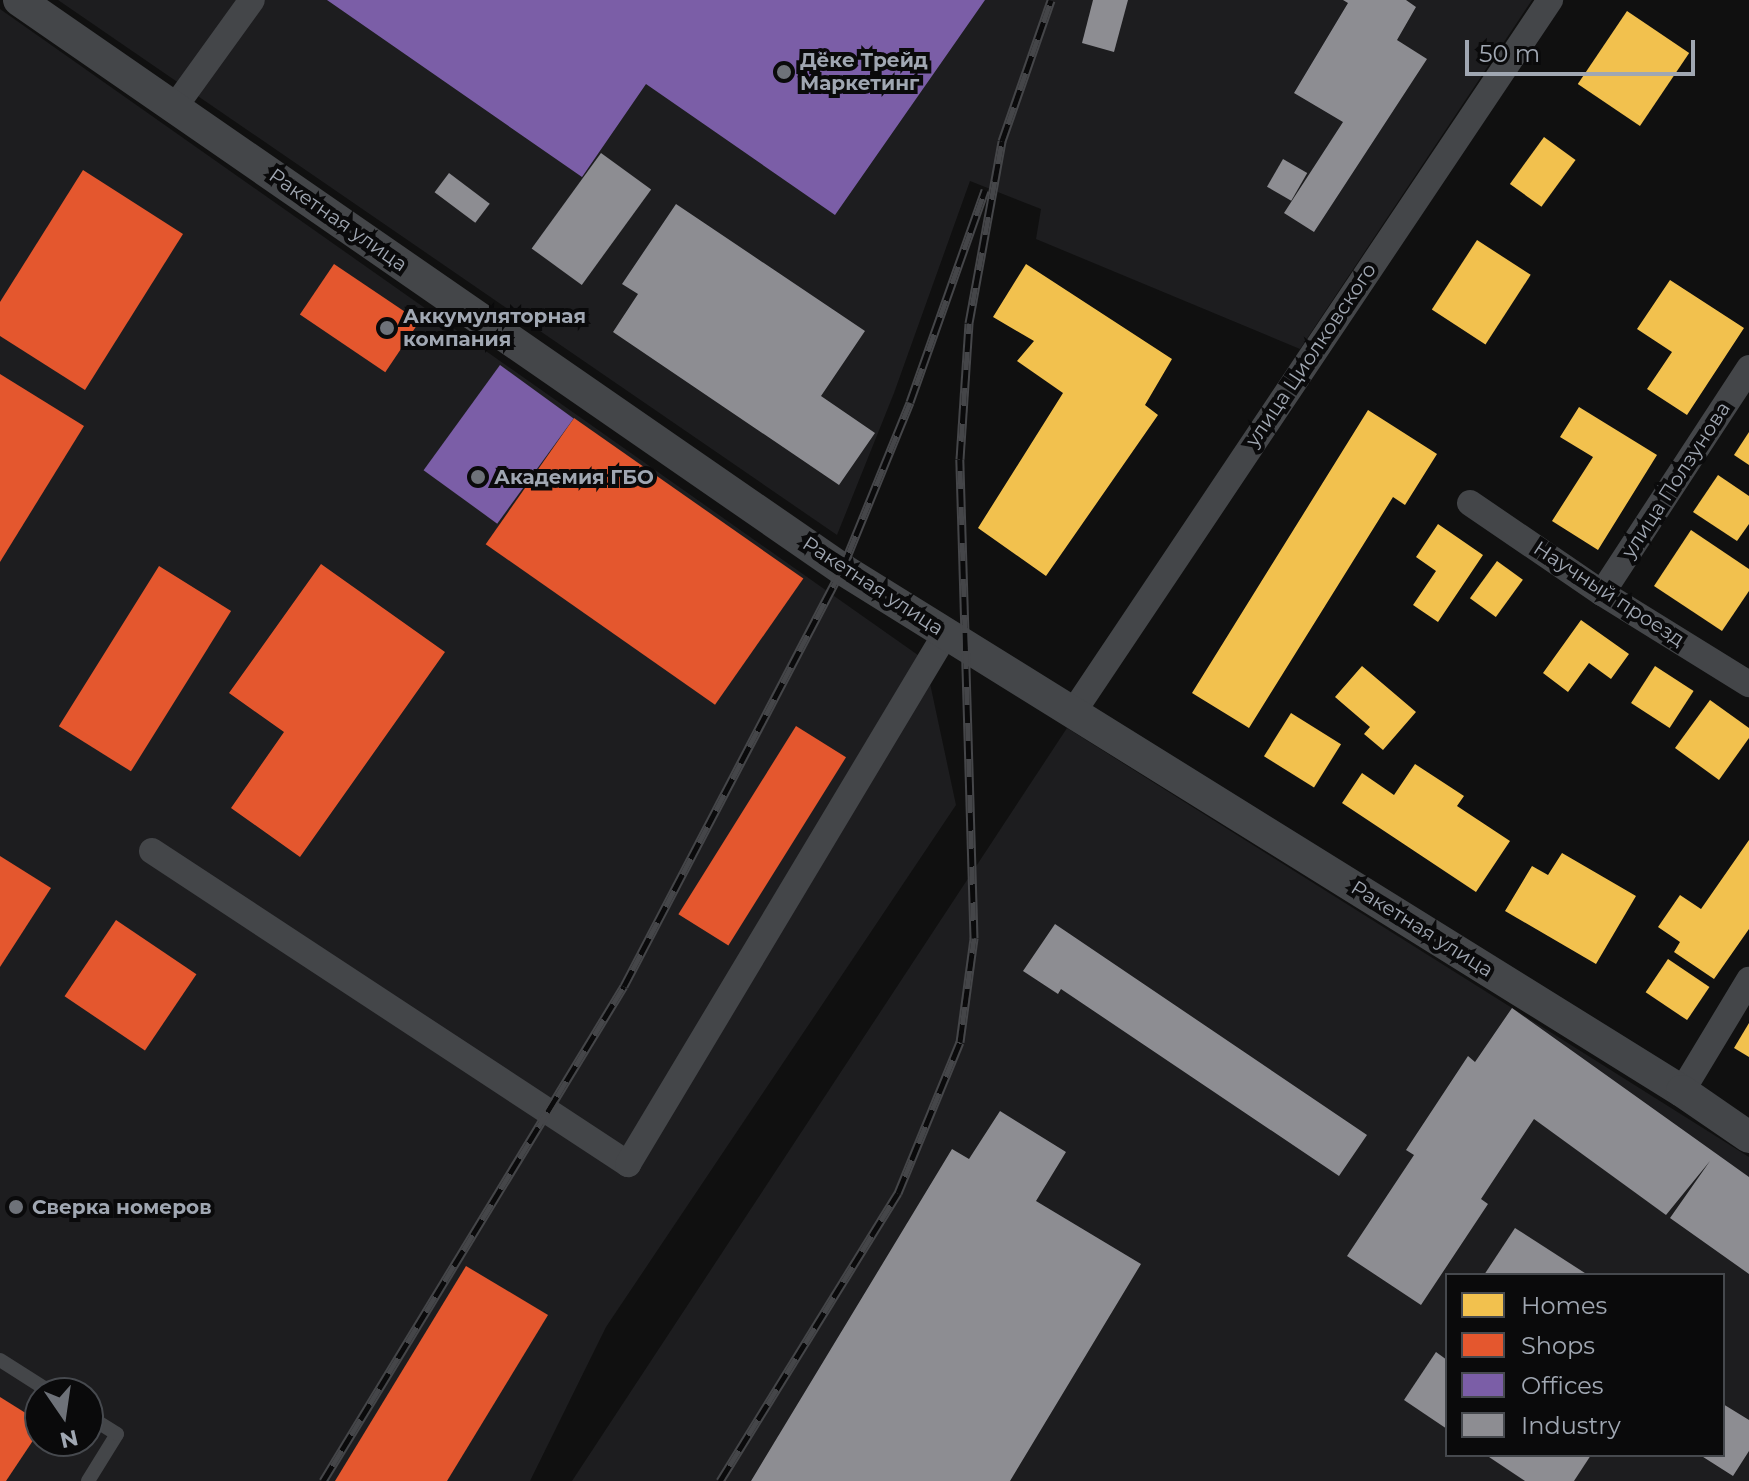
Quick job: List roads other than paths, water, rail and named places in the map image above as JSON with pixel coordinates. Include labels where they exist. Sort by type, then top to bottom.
[{"type":"street","name":"Ракетная улица","points":[[19,0],[842,569],[1682,1091],[1749,1137]]},
{"type":"street","points":[[174,108],[252,0]]},
{"type":"street","name":"улица Циолковского","points":[[1074,711],[1550,0]]},
{"type":"street","name":"улица Ползунова","points":[[1602,593],[1749,368]]},
{"type":"street","name":"Научный проезд","points":[[1470,503],[1602,593],[1749,684]]},
{"type":"street","points":[[152,851],[628,1164],[946,633]]},
{"type":"street","points":[[1682,1091],[1749,980]]},
{"type":"lane","points":[[0,1360],[27,1377]]},
{"type":"lane","points":[[104,1426],[117,1434],[104,1455]]},
{"type":"lane","points":[[88,1481],[103,1457]]},
{"type":"railway","points":[[720,1481],[898,1193],[960,1042],[974,938],[960,459],[969,323],[1002,141],[1051,0]]},
{"type":"railway","points":[[323,1481],[624,986],[842,569],[910,402],[985,190]]},
{"type":"place","name":"Дёке Трейд Маркетинг","points":[[784,72]]},
{"type":"place","name":"Аккумуляторная компания","points":[[387,328]]},
{"type":"place","name":"Академия ГБО","points":[[478,477]]},
{"type":"place","name":"Сверка номеров","points":[[16,1207]]}]
